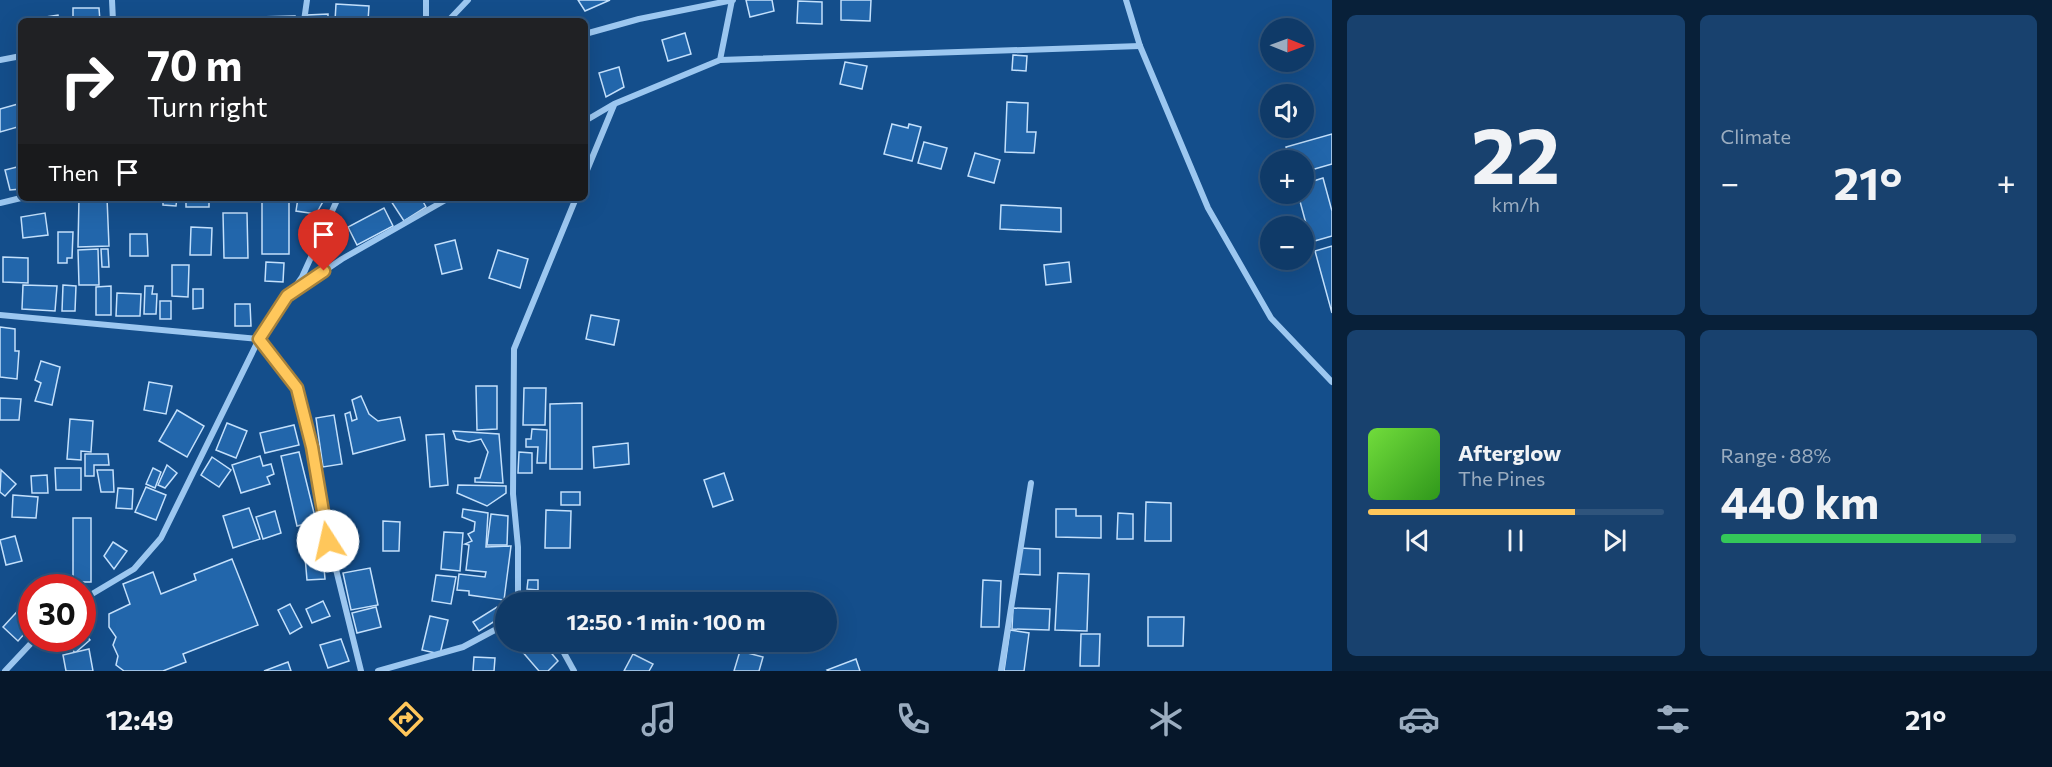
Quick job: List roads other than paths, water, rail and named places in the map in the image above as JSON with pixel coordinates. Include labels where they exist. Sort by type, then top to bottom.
[{"type":"street","points":[[112,0],[113,18]]},
{"type":"street","points":[[304,18],[307,0]]},
{"type":"street","points":[[426,0],[426,18]]},
{"type":"street","points":[[451,18],[468,0]]},
{"type":"street","points":[[1126,0],[1140,46],[1208,208],[1271,318],[1332,382]]},
{"type":"street","points":[[588,33],[639,19],[732,1],[720,60]]},
{"type":"street","points":[[588,119],[614,105],[720,60],[1140,46]]},
{"type":"street","points":[[0,60],[18,57]]},
{"type":"street","points":[[588,168],[614,105]]},
{"type":"street","points":[[0,203],[18,199]]},
{"type":"street","points":[[96,592],[134,569],[160,538],[259,339],[302,277],[337,201]]},
{"type":"street","points":[[287,296],[342,259],[444,201]]},
{"type":"street","points":[[518,592],[518,547],[513,494],[514,349],[575,201]]},
{"type":"street","points":[[0,315],[259,339],[297,388],[312,447],[328,541],[361,671]]},
{"type":"street","points":[[1000,671],[1031,483]]},
{"type":"street","points":[[378,671],[412,664],[463,647],[495,630]]},
{"type":"street","points":[[5,671],[23,652]]},
{"type":"street","points":[[564,652],[574,671]]}]
